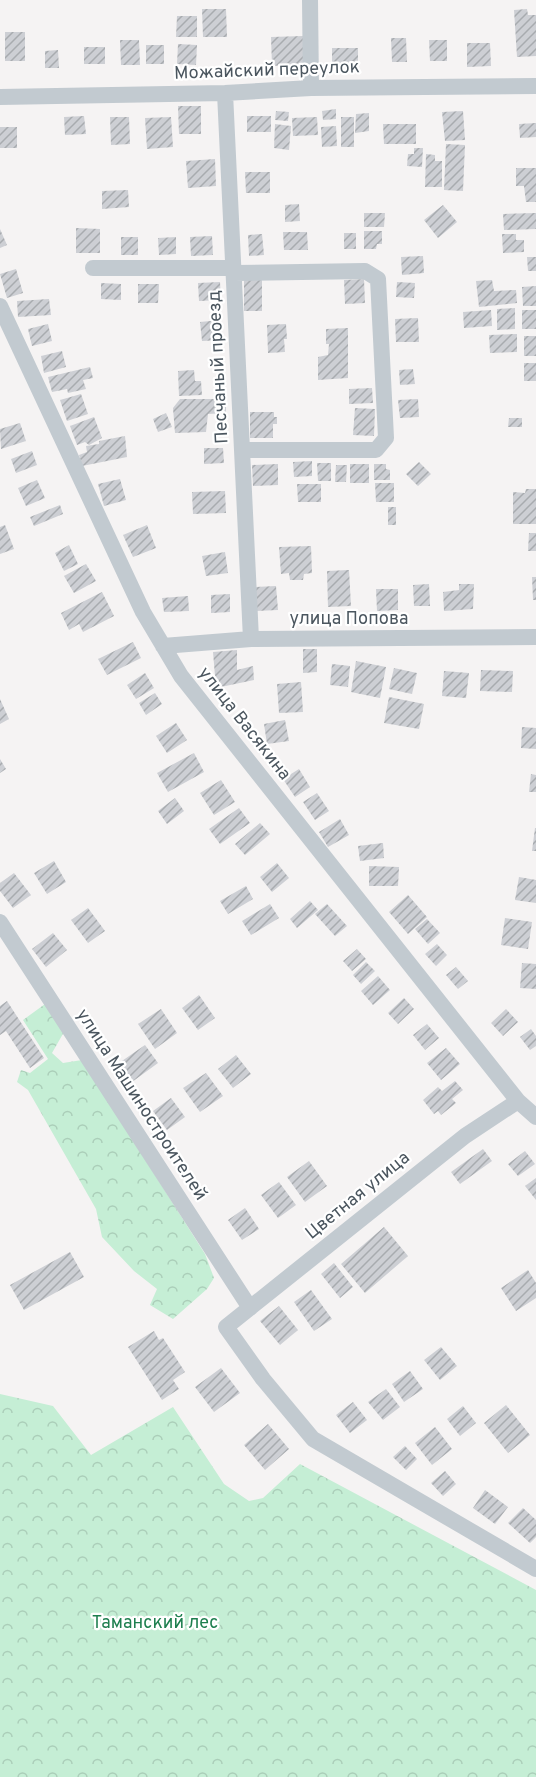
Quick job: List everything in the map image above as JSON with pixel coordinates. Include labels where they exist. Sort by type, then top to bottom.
[{"type":"street","points":[[310,0],[311,88]]},
{"type":"street","name":"Можайский переулок","points":[[0,97],[225,93],[311,88],[536,86]]},
{"type":"street","points":[[0,90],[0,97]]},
{"type":"street","name":"Песчаный проезд","points":[[225,93],[251,639]]},
{"type":"street","points":[[93,268],[365,271],[378,279],[386,438],[376,450],[242,450]]},
{"type":"street","name":"улица Васякина","points":[[0,306],[143,612],[181,676],[518,1101],[536,1117]]},
{"type":"street","name":"улица Попова","points":[[163,646],[251,639],[536,637]]},
{"type":"street","name":"улица Машиностроителей","points":[[0,922],[250,1308]]},
{"type":"street","name":"Цветная улица","points":[[518,1101],[465,1136],[226,1327],[263,1379],[313,1439],[536,1569]]},
{"type":"green space","points":[[45,1004],[64,1032],[52,1053],[63,1063],[82,1060],[205,1254],[214,1278],[207,1289],[173,1319],[150,1305],[157,1289],[134,1271],[102,1237],[96,1209],[28,1090],[17,1082],[21,1070],[30,1073],[48,1059],[23,1020]]},
{"type":"green space","name":"Таманский лес","points":[[0,1394],[53,1406],[91,1455],[173,1407],[224,1484],[249,1501],[263,1498],[300,1464],[536,1590],[536,1777],[0,1777]]},
{"type":"building","points":[[202,9],[226,9],[227,37],[203,37]]},
{"type":"building","points":[[527,9],[528,15],[536,15],[536,56],[517,57],[514,10]]},
{"type":"building","points":[[177,16],[197,16],[197,37],[176,37]]},
{"type":"building","points":[[5,32],[25,32],[25,61],[5,61]]},
{"type":"building","points":[[303,36],[305,64],[272,66],[271,37]]},
{"type":"building","points":[[391,38],[406,38],[407,62],[392,62]]},
{"type":"building","points":[[120,40],[139,40],[140,65],[121,65]]},
{"type":"building","points":[[429,40],[447,40],[447,61],[430,61]]},
{"type":"building","points":[[467,43],[490,43],[491,66],[467,67]]},
{"type":"building","points":[[178,44],[197,45],[196,65],[177,64]]},
{"type":"building","points":[[146,45],[164,45],[164,64],[146,64]]},
{"type":"building","points":[[84,47],[105,47],[105,64],[84,64]]},
{"type":"building","points":[[332,48],[358,48],[358,66],[332,66]]},
{"type":"building","points":[[58,50],[59,68],[45,68],[45,51]]},
{"type":"building","points":[[178,106],[201,106],[201,134],[179,134]]},
{"type":"building","points":[[336,109],[336,119],[323,120],[322,111]]},
{"type":"building","points":[[276,111],[289,112],[288,121],[275,120]]},
{"type":"building","points":[[463,111],[465,140],[445,141],[442,112]]},
{"type":"building","points":[[369,113],[369,131],[355,133],[356,114]]},
{"type":"building","points":[[84,116],[86,134],[65,135],[64,117]]},
{"type":"building","points":[[247,116],[271,116],[271,132],[247,132]]},
{"type":"building","points":[[110,117],[129,117],[130,144],[111,145]]},
{"type":"building","points":[[171,117],[173,147],[147,149],[145,118]]},
{"type":"building","points":[[317,117],[318,135],[293,136],[292,118]]},
{"type":"building","points":[[341,117],[354,117],[354,147],[341,147]]},
{"type":"building","points":[[536,123],[536,137],[520,138],[519,124]]},
{"type":"building","points":[[275,124],[291,126],[289,150],[274,148]]},
{"type":"building","points":[[383,124],[416,124],[416,144],[384,144]]},
{"type":"building","points":[[336,126],[337,146],[322,147],[321,127]]},
{"type":"building","points":[[0,127],[17,127],[17,148],[0,148]]},
{"type":"building","points":[[446,144],[465,145],[463,191],[444,190]]},
{"type":"building","points":[[414,148],[423,148],[422,167],[407,166],[408,154],[414,154]]},
{"type":"building","points":[[426,154],[435,155],[435,161],[442,161],[442,187],[425,187]]},
{"type":"building","points":[[215,159],[216,186],[188,188],[186,161]]},
{"type":"building","points":[[516,168],[536,168],[536,202],[526,202],[524,186],[516,186]]},
{"type":"building","points":[[245,172],[270,172],[270,193],[246,193]]},
{"type":"building","points":[[128,190],[129,207],[102,209],[102,191]]},
{"type":"building","points":[[299,204],[300,221],[285,222],[285,205]]},
{"type":"building","points":[[443,205],[457,222],[438,238],[424,220]]},
{"type":"building","points":[[364,213],[385,213],[384,227],[364,227]]},
{"type":"building","points":[[536,213],[536,229],[504,230],[503,214]]},
{"type":"building","points":[[76,228],[100,229],[100,253],[76,253]]},
{"type":"building","points":[[0,229],[7,245],[0,248]]},
{"type":"building","points":[[364,231],[382,231],[382,244],[377,244],[376,249],[364,249]]},
{"type":"building","points":[[283,232],[307,232],[308,250],[284,250]]},
{"type":"building","points":[[344,233],[356,233],[356,249],[344,249]]},
{"type":"building","points":[[262,234],[264,255],[249,256],[248,235]]},
{"type":"building","points":[[502,234],[516,234],[516,240],[524,240],[524,252],[503,253]]},
{"type":"building","points":[[212,236],[213,255],[191,256],[190,237]]},
{"type":"building","points":[[121,237],[138,237],[138,255],[121,255]]},
{"type":"building","points":[[176,237],[176,254],[159,255],[158,238]]},
{"type":"building","points":[[423,256],[424,273],[402,275],[401,257]]},
{"type":"building","points":[[527,257],[536,257],[536,271],[528,271]]},
{"type":"building","points":[[16,269],[23,293],[7,298],[0,274]]},
{"type":"building","points":[[364,279],[365,303],[345,304],[344,280]]},
{"type":"building","points":[[244,280],[262,280],[262,311],[244,311]]},
{"type":"building","points":[[492,280],[494,291],[516,290],[517,303],[479,307],[476,281]]},
{"type":"building","points":[[220,282],[221,300],[199,301],[198,283]]},
{"type":"building","points":[[397,282],[415,283],[414,298],[396,297]]},
{"type":"building","points":[[101,283],[121,284],[121,300],[101,299]]},
{"type":"building","points":[[138,284],[159,284],[158,303],[138,303]]},
{"type":"building","points":[[536,286],[536,306],[523,306],[522,287]]},
{"type":"building","points":[[49,299],[51,315],[18,317],[17,301]]},
{"type":"building","points":[[515,308],[515,329],[497,330],[497,309]]},
{"type":"building","points":[[491,310],[492,326],[464,328],[463,312]]},
{"type":"building","points":[[522,310],[536,310],[536,329],[522,329]]},
{"type":"building","points":[[418,318],[419,342],[396,342],[395,319]]},
{"type":"building","points":[[220,320],[222,340],[202,341],[200,322]]},
{"type":"building","points":[[48,324],[52,341],[32,346],[28,329]]},
{"type":"building","points":[[286,324],[285,352],[268,353],[267,325]]},
{"type":"building","points":[[348,328],[348,378],[318,380],[318,357],[328,355],[329,344],[326,344],[326,329]]},
{"type":"building","points":[[517,334],[517,352],[490,353],[489,335]]},
{"type":"building","points":[[524,336],[536,336],[536,356],[524,356]]},
{"type":"building","points":[[62,351],[66,367],[44,373],[41,356]]},
{"type":"building","points":[[524,363],[536,363],[536,381],[524,381]]},
{"type":"building","points":[[90,367],[93,378],[83,380],[86,389],[68,393],[67,389],[52,392],[48,377]]},
{"type":"building","points":[[413,369],[415,384],[400,385],[399,370]]},
{"type":"building","points":[[194,370],[195,381],[201,381],[202,395],[179,396],[178,371]]},
{"type":"building","points":[[372,388],[373,403],[349,404],[349,389]]},
{"type":"building","points":[[81,394],[88,414],[67,421],[60,400]]},
{"type":"building","points":[[180,399],[226,399],[226,413],[208,414],[206,432],[175,433],[173,408]]},
{"type":"building","points":[[418,399],[419,417],[400,418],[398,400]]},
{"type":"building","points":[[355,408],[375,409],[374,436],[353,435]]},
{"type":"building","points":[[250,412],[274,412],[277,424],[273,424],[273,438],[250,438]]},
{"type":"building","points":[[166,413],[172,427],[158,432],[153,419]]},
{"type":"building","points":[[94,417],[102,438],[89,445],[85,442],[77,445],[70,426]]},
{"type":"building","points":[[509,418],[522,418],[522,427],[508,427]]},
{"type":"building","points":[[20,423],[26,441],[1,449],[0,429]]},
{"type":"building","points":[[125,436],[127,457],[82,466],[79,455],[87,452],[86,446]]},
{"type":"building","points":[[204,448],[223,448],[224,463],[204,464]]},
{"type":"building","points":[[32,451],[37,465],[16,473],[11,459]]},
{"type":"building","points":[[312,461],[312,476],[294,477],[293,462]]},
{"type":"building","points":[[419,462],[431,474],[418,486],[406,474]]},
{"type":"building","points":[[317,463],[331,463],[331,481],[318,481]]},
{"type":"building","points":[[278,464],[278,485],[253,486],[252,465]]},
{"type":"building","points":[[350,464],[369,464],[369,483],[350,483]]},
{"type":"building","points":[[374,464],[386,464],[386,469],[390,470],[390,480],[374,480]]},
{"type":"building","points":[[336,465],[347,465],[346,482],[335,482]]},
{"type":"building","points":[[120,479],[126,500],[104,506],[98,484]]},
{"type":"building","points":[[37,480],[45,498],[26,506],[18,488]]},
{"type":"building","points":[[375,483],[394,483],[394,502],[376,502]]},
{"type":"building","points":[[297,484],[321,484],[321,502],[298,502]]},
{"type":"building","points":[[526,489],[536,489],[536,524],[513,524],[513,492],[525,493]]},
{"type":"building","points":[[225,491],[226,513],[193,514],[192,492]]},
{"type":"building","points":[[60,505],[63,514],[34,526],[30,517]]},
{"type":"building","points":[[388,507],[396,507],[396,525],[388,525]]},
{"type":"building","points":[[5,525],[14,549],[0,554],[0,527]]},
{"type":"building","points":[[147,525],[156,548],[133,557],[123,535]]},
{"type":"building","points":[[529,533],[536,533],[536,551],[528,551]]},
{"type":"building","points":[[69,545],[78,564],[64,571],[55,553]]},
{"type":"building","points":[[311,546],[312,573],[304,574],[303,580],[290,580],[289,573],[281,574],[279,547]]},
{"type":"building","points":[[225,552],[228,573],[206,576],[202,556]]},
{"type":"building","points":[[86,564],[96,581],[74,593],[64,576]]},
{"type":"building","points":[[349,570],[351,606],[328,607],[327,571]]},
{"type":"building","points":[[532,577],[536,577],[536,600],[533,600]]},
{"type":"building","points":[[429,584],[430,606],[414,606],[413,585]]},
{"type":"building","points":[[459,584],[474,584],[473,609],[444,611],[443,592],[459,590]]},
{"type":"building","points":[[276,586],[278,610],[256,611],[255,587]]},
{"type":"building","points":[[376,589],[398,589],[398,610],[377,611]]},
{"type":"building","points":[[102,592],[114,616],[83,632],[79,624],[69,630],[61,613]]},
{"type":"building","points":[[230,594],[230,612],[211,613],[211,595]]},
{"type":"building","points":[[188,596],[189,611],[164,612],[162,598]]},
{"type":"building","points":[[133,642],[141,658],[107,675],[98,659]]},
{"type":"building","points":[[303,649],[317,649],[317,672],[303,673]]},
{"type":"building","points":[[237,650],[237,670],[253,666],[254,680],[216,688],[213,652]]},
{"type":"building","points":[[356,661],[386,667],[380,698],[351,692]]},
{"type":"building","points":[[332,664],[350,666],[348,687],[330,685]]},
{"type":"building","points":[[394,668],[417,673],[412,694],[389,689]]},
{"type":"building","points":[[481,670],[513,671],[512,692],[480,691]]},
{"type":"building","points":[[444,671],[469,673],[466,698],[442,696]]},
{"type":"building","points":[[145,673],[154,688],[136,699],[127,685]]},
{"type":"building","points":[[301,682],[303,712],[279,713],[277,684]]},
{"type":"building","points":[[155,693],[162,704],[146,715],[139,703]]},
{"type":"building","points":[[389,697],[424,704],[419,729],[384,723]]},
{"type":"building","points":[[0,699],[9,719],[0,724]]},
{"type":"building","points":[[285,720],[289,741],[267,744],[264,724]]},
{"type":"building","points":[[176,723],[187,740],[167,753],[156,736]]},
{"type":"building","points":[[522,727],[536,728],[536,749],[521,748]]},
{"type":"building","points":[[194,753],[204,772],[168,792],[157,773]]},
{"type":"building","points":[[0,759],[6,769],[0,773]]},
{"type":"building","points":[[299,769],[310,787],[295,797],[283,779]]},
{"type":"building","points":[[531,774],[536,775],[536,792],[529,792]]},
{"type":"building","points":[[221,780],[235,802],[214,815],[200,793]]},
{"type":"building","points":[[317,793],[329,811],[315,820],[303,802]]},
{"type":"building","points":[[175,798],[184,811],[167,824],[158,811]]},
{"type":"building","points":[[239,808],[250,823],[220,844],[209,829]]},
{"type":"building","points":[[340,819],[349,835],[328,847],[319,832]]},
{"type":"building","points":[[260,823],[270,834],[245,855],[235,844]]},
{"type":"building","points":[[535,828],[536,851],[532,851]]},
{"type":"building","points":[[383,843],[384,858],[360,861],[358,846]]},
{"type":"building","points":[[54,861],[66,882],[47,894],[34,873]]},
{"type":"building","points":[[277,863],[289,878],[272,892],[260,877]]},
{"type":"building","points":[[369,866],[399,867],[398,886],[369,886]]},
{"type":"building","points":[[14,873],[31,895],[13,908],[0,891],[0,883]]},
{"type":"building","points":[[519,877],[536,880],[536,903],[515,900]]},
{"type":"building","points":[[246,886],[253,899],[228,914],[220,901]]},
{"type":"building","points":[[408,895],[427,917],[408,934],[389,912]]},
{"type":"building","points":[[310,901],[318,910],[297,928],[290,919]]},
{"type":"building","points":[[270,904],[279,918],[251,935],[242,921]]},
{"type":"building","points":[[327,904],[347,926],[335,936],[315,914]]},
{"type":"building","points":[[88,908],[105,931],[88,943],[71,920]]},
{"type":"building","points":[[505,918],[532,922],[528,949],[501,945]]},
{"type":"building","points":[[427,919],[440,933],[428,944],[415,929]]},
{"type":"building","points":[[53,933],[67,950],[46,967],[32,949]]},
{"type":"building","points":[[437,944],[447,955],[436,966],[425,954]]},
{"type":"building","points":[[357,949],[366,959],[352,971],[343,961]]},
{"type":"building","points":[[366,962],[375,971],[361,984],[353,975]]},
{"type":"building","points":[[522,963],[536,964],[536,989],[520,988]]},
{"type":"building","points":[[456,967],[468,981],[458,989],[446,975]]},
{"type":"building","points":[[378,976],[390,990],[373,1005],[361,991]]},
{"type":"building","points":[[199,995],[215,1018],[198,1030],[182,1008]]},
{"type":"building","points":[[404,998],[414,1009],[398,1024],[388,1013]]},
{"type":"building","points":[[7,1001],[44,1058],[30,1068],[6,1031],[0,1035],[0,1006]]},
{"type":"building","points":[[161,1009],[177,1033],[155,1049],[138,1024]]},
{"type":"building","points":[[506,1009],[518,1022],[503,1036],[491,1023]]},
{"type":"building","points":[[427,1024],[439,1038],[425,1050],[413,1035]]},
{"type":"building","points":[[531,1029],[536,1036],[536,1046],[530,1050],[520,1037]]},
{"type":"building","points":[[145,1045],[158,1063],[132,1082],[119,1063]]},
{"type":"building","points":[[446,1048],[460,1064],[441,1080],[427,1063]]},
{"type":"building","points":[[236,1055],[251,1074],[233,1088],[218,1069]]},
{"type":"building","points":[[206,1073],[223,1096],[200,1112],[183,1088]]},
{"type":"building","points":[[455,1081],[463,1090],[452,1099],[456,1103],[441,1115],[438,1111],[434,1114],[423,1100],[438,1087],[442,1091]]},
{"type":"building","points":[[171,1098],[185,1117],[167,1130],[153,1111]]},
{"type":"building","points":[[483,1149],[492,1161],[460,1184],[451,1172]]},
{"type":"building","points":[[525,1151],[535,1164],[518,1176],[508,1164]]},
{"type":"building","points":[[309,1161],[327,1186],[305,1202],[287,1177]]},
{"type":"building","points":[[536,1178],[536,1200],[525,1186]]},
{"type":"building","points":[[279,1182],[296,1205],[278,1218],[261,1195]]},
{"type":"building","points":[[245,1208],[259,1229],[242,1240],[228,1220]]},
{"type":"building","points":[[384,1227],[408,1256],[365,1293],[341,1264]]},
{"type":"building","points":[[70,1252],[84,1277],[24,1310],[10,1285]]},
{"type":"building","points":[[334,1263],[353,1287],[340,1298],[321,1274]]},
{"type":"building","points":[[528,1270],[536,1283],[536,1298],[516,1311],[501,1288]]},
{"type":"building","points":[[311,1290],[332,1319],[314,1331],[294,1302]]},
{"type":"building","points":[[279,1306],[298,1330],[280,1345],[260,1321]]},
{"type":"building","points":[[154,1331],[159,1340],[163,1338],[185,1372],[173,1380],[179,1389],[162,1400],[128,1347]]},
{"type":"building","points":[[441,1347],[457,1366],[440,1380],[424,1360]]},
{"type":"building","points":[[221,1368],[240,1393],[214,1412],[195,1387]]},
{"type":"building","points":[[410,1371],[423,1389],[404,1402],[392,1384]]},
{"type":"building","points":[[386,1389],[400,1407],[383,1420],[368,1402]]},
{"type":"building","points":[[353,1402],[367,1420],[350,1433],[336,1415]]},
{"type":"building","points":[[506,1405],[530,1435],[508,1453],[484,1423]]},
{"type":"building","points":[[463,1406],[476,1423],[460,1436],[447,1419]]},
{"type":"building","points":[[268,1424],[289,1449],[265,1470],[244,1445]]},
{"type":"building","points":[[435,1427],[452,1449],[432,1465],[415,1443]]},
{"type":"building","points":[[405,1446],[417,1459],[406,1470],[393,1457]]},
{"type":"building","points":[[445,1471],[456,1484],[443,1496],[431,1483]]},
{"type":"building","points":[[485,1490],[508,1507],[495,1524],[473,1508]]},
{"type":"building","points":[[523,1508],[536,1520],[536,1537],[530,1543],[508,1523]]}]
